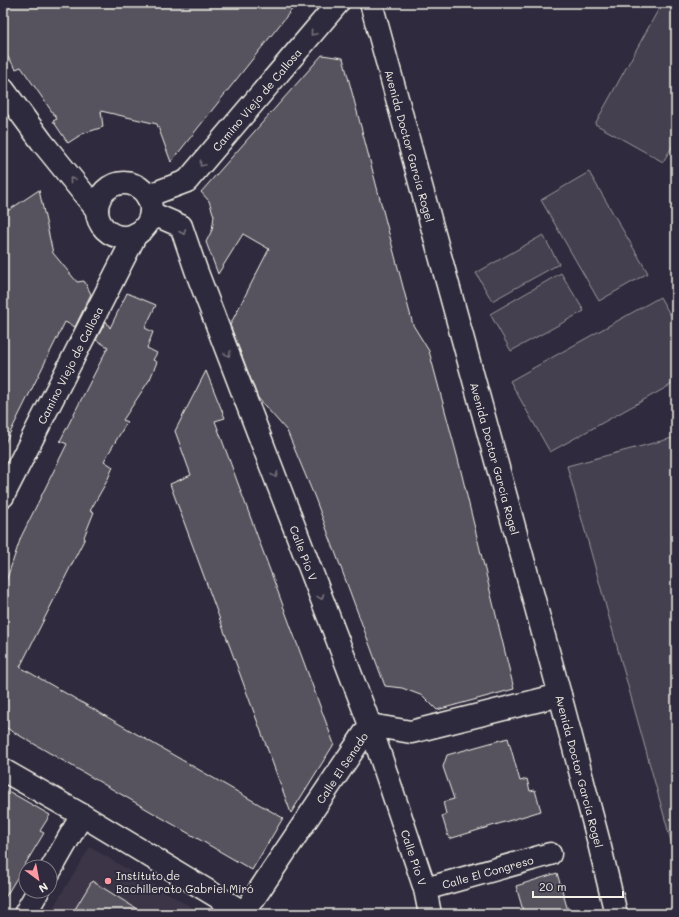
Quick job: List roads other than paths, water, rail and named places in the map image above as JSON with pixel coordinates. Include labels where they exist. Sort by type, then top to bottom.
[{"type":"street","name":"Camino Viejo de Callosa","points":[[3,496],[136,234],[143,229],[148,222],[149,205],[187,181],[338,3]]},
{"type":"street","name":"Avenida Doctor García Rogel","points":[[371,3],[560,695],[616,914]]},
{"type":"street","points":[[3,89],[42,142],[97,210]]},
{"type":"street","points":[[136,234],[127,237],[110,233],[103,227],[99,219],[97,210],[98,202],[102,194],[109,188],[117,184],[125,183],[134,185],[142,190],[149,205]]},
{"type":"street","name":"Calle Pío V","points":[[149,205],[181,226],[196,270],[370,726],[425,889],[430,914]]},
{"type":"street","name":"Calle El Senado","points":[[245,913],[370,726],[411,732],[560,695]]},
{"type":"street","points":[[3,770],[245,913]]},
{"type":"street","points":[[57,859],[82,816]]},
{"type":"street","name":"Calle El Congreso","points":[[425,889],[550,854]]},
{"type":"street","points":[[25,914],[33,899]]},
{"type":"place","name":"Instituto de Bachillerato Gabriel Miró","points":[[108,881]]}]
